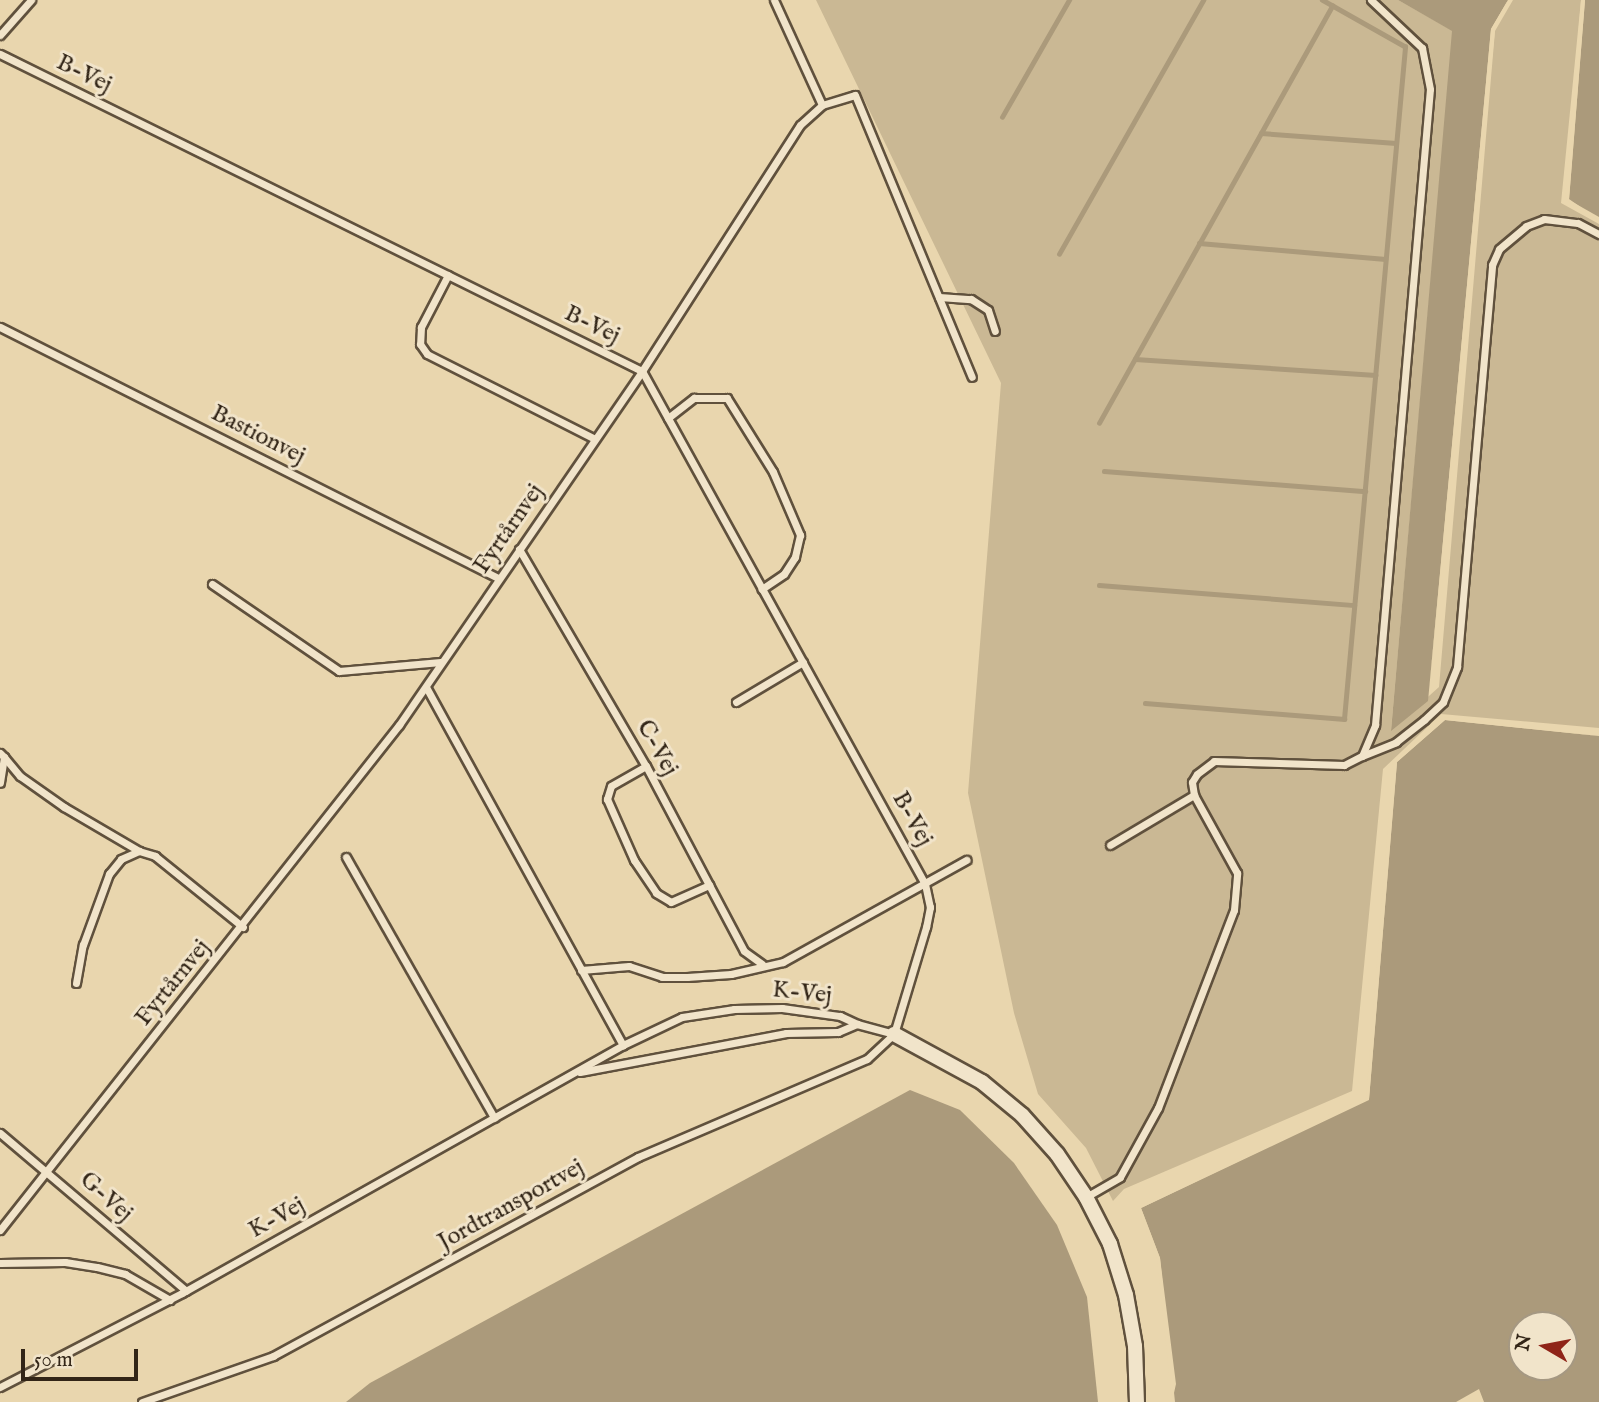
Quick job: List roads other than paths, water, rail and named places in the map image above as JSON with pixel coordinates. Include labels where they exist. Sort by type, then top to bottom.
[{"type":"street","points":[[894,1034],[982,1082],[1022,1115],[1086,1197],[1110,1244],[1126,1294],[1135,1346],[1137,1402]]},
{"type":"lane","points":[[0,36],[31,0]]},
{"type":"lane","points":[[774,0],[822,105]]},
{"type":"lane","points":[[1362,756],[1375,725],[1430,89],[1422,48],[1370,0]]},
{"type":"lane","name":"B-Vej","points":[[0,54],[642,371],[925,884]]},
{"type":"lane","name":"Fyrtårnvej","points":[[0,1230],[243,927],[426,687],[642,371],[800,125],[822,105],[855,95],[972,377]]},
{"type":"lane","points":[[1086,1197],[1120,1177],[1158,1108],[1234,910],[1237,873],[1194,795],[1192,782],[1197,774],[1214,761],[1344,765],[1396,742],[1443,702],[1457,667],[1492,265],[1499,249],[1526,226],[1544,219],[1578,223],[1599,234]]},
{"type":"lane","points":[[448,275],[421,327],[420,344],[427,354],[595,439]]},
{"type":"lane","points":[[939,297],[971,299],[988,310],[995,331]]},
{"type":"lane","name":"Bastionvej","points":[[0,327],[498,578]]},
{"type":"lane","points":[[668,418],[694,398],[727,398],[773,472],[800,535],[795,557],[784,575],[762,589]]},
{"type":"lane","name":"C-Vej","points":[[519,549],[646,766],[744,951],[762,964]]},
{"type":"lane","points":[[212,584],[339,671],[441,662]]},
{"type":"lane","points":[[736,702],[803,662]]},
{"type":"lane","points":[[426,687],[622,1045]]},
{"type":"lane","points":[[2,755],[20,776],[64,807],[139,851],[155,856],[243,927]]},
{"type":"lane","points":[[0,783],[2,755]]},
{"type":"lane","points":[[646,766],[611,786],[607,799],[634,860],[656,893],[671,902],[709,885]]},
{"type":"lane","points":[[1110,845],[1194,795]]},
{"type":"lane","points":[[76,983],[104,884],[121,859],[139,851]]},
{"type":"lane","points":[[346,856],[494,1118]]},
{"type":"lane","name":"K-Vej","points":[[581,970],[629,966],[674,978],[723,975],[762,964],[783,962],[966,860]]},
{"type":"lane","points":[[894,1034],[928,917],[925,884]]},
{"type":"lane","name":"K-Vej","points":[[0,1387],[170,1300],[622,1045],[682,1017],[746,1008],[841,1016],[857,1024],[894,1034]]},
{"type":"lane","name":"K-Vej","points":[[569,1075],[786,1032],[838,1032],[857,1024]]},
{"type":"lane","name":"Jordtransportvej","points":[[142,1402],[273,1356],[638,1157],[867,1059],[894,1034]]},
{"type":"lane","name":"G-Vej","points":[[0,1133],[186,1291]]},
{"type":"lane","points":[[0,1263],[65,1262],[97,1267],[125,1274],[170,1300]]},
{"type":"waterway","points":[[1002,117],[1069,0]]},
{"type":"waterway","points":[[1059,254],[1203,0]]},
{"type":"waterway","points":[[1145,703],[1344,719],[1405,47],[1322,0]]},
{"type":"waterway","points":[[1099,423],[1332,6]]},
{"type":"waterway","points":[[1261,133],[1396,143]]},
{"type":"waterway","points":[[1199,243],[1385,259]]},
{"type":"waterway","points":[[1135,359],[1375,375]]},
{"type":"waterway","points":[[1104,471],[1365,491]]},
{"type":"waterway","points":[[1099,585],[1354,605]]}]
